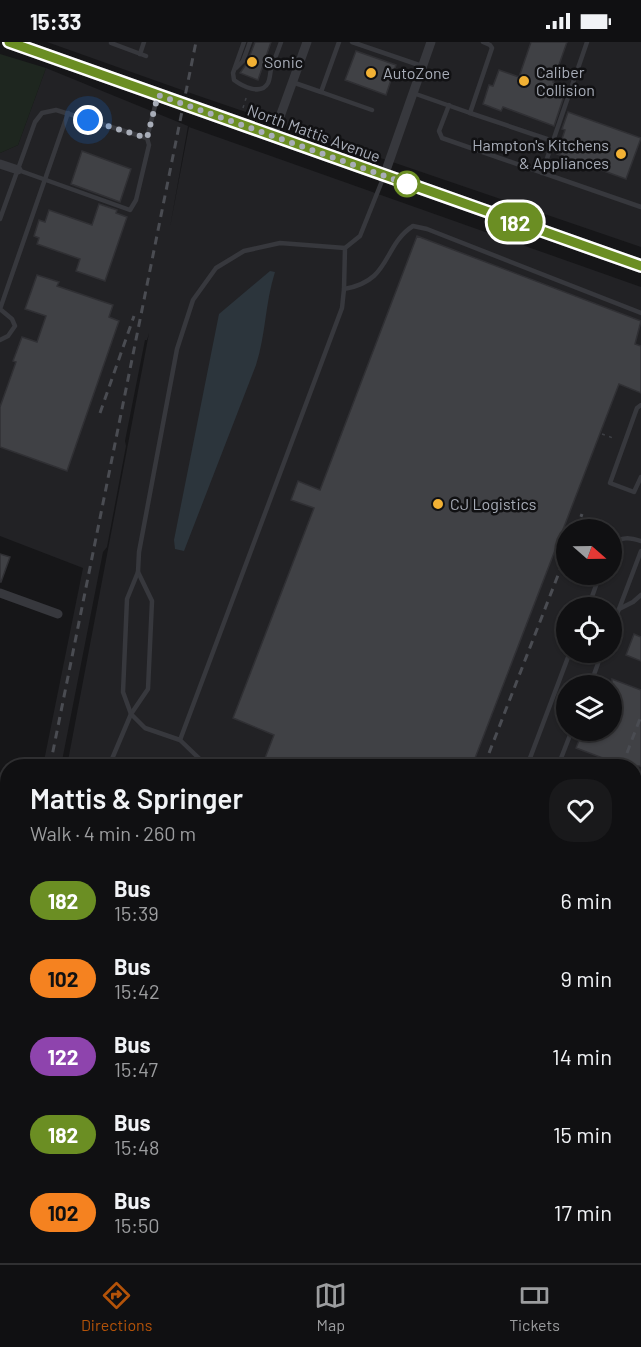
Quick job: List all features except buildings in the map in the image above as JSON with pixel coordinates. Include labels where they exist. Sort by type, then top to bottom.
[{"type":"main road","name":"North Mattis Avenue","points":[[9,42],[641,266]]},
{"type":"street","points":[[273,136],[307,42]]},
{"type":"street","points":[[384,176],[431,42]]},
{"type":"street","points":[[0,164],[18,170]]},
{"type":"street","points":[[0,593],[58,614]]},
{"type":"lane","points":[[111,43],[143,55],[144,42]]},
{"type":"lane","points":[[244,42],[235,69],[234,80],[257,90],[264,88],[269,82],[280,42]]},
{"type":"lane","points":[[235,69],[243,61],[250,42]]},
{"type":"lane","points":[[321,92],[339,42]]},
{"type":"lane","points":[[352,42],[422,66]]},
{"type":"lane","points":[[470,112],[492,48],[483,42]]},
{"type":"lane","points":[[542,173],[587,42]]},
{"type":"lane","points":[[292,82],[372,110]]},
{"type":"lane","points":[[412,93],[553,141]]},
{"type":"lane","points":[[18,170],[130,210],[139,189],[149,145],[147,138],[158,95]]},
{"type":"lane","points":[[449,105],[439,131],[442,138],[641,207]]},
{"type":"lane","points":[[0,219],[35,122],[42,113],[56,110],[147,138]]},
{"type":"lane","points":[[0,340],[8,336],[15,326],[12,319],[0,309],[68,114]]},
{"type":"lane","points":[[200,759],[180,740],[145,728],[131,714],[123,692],[127,598],[138,572],[139,552],[177,349],[193,300],[216,268],[244,251],[280,243],[345,248],[360,236],[384,176]]},
{"type":"lane","points":[[344,289],[358,286],[372,279],[386,262],[404,232],[413,226],[427,229],[641,313]]},
{"type":"lane","points":[[180,740],[342,308],[345,248]]},
{"type":"lane","points":[[641,405],[637,408],[610,483],[634,492],[641,477]]},
{"type":"lane","points":[[622,538],[628,537],[641,541]]},
{"type":"lane","points":[[622,601],[641,551]]},
{"type":"lane","points":[[112,759],[131,714],[148,689],[152,601],[138,572]]},
{"type":"lane","points":[[622,608],[641,595]]},
{"type":"lane","points":[[530,759],[566,663]]},
{"type":"lane","points":[[561,759],[568,741]]},
{"type":"path","points":[[243,108],[249,91]]},
{"type":"path","points":[[602,434],[613,438]]},
{"type":"shaded area","points":[[47,42],[641,42],[641,247],[196,95]]},
{"type":"shaded area","points":[[0,54],[46,68],[18,145],[0,153]]},
{"type":"shaded area","points":[[46,68],[188,126],[170,227],[189,127],[641,287],[641,759],[68,759],[149,333],[145,340],[107,547],[103,552],[62,759],[44,759],[83,568],[0,536],[0,153],[18,145]]},
{"type":"shaded area","points":[[270,271],[275,272],[256,365],[184,551],[175,549],[174,540],[219,314]]},
{"type":"railway","points":[[51,759],[196,42]]},
{"type":"railway","points":[[100,413],[134,316]]},
{"type":"railway","points":[[580,519],[582,514]]},
{"type":"railway","points":[[487,759],[556,580]]},
{"type":"railway","points":[[625,759],[641,716]]},
{"type":"bus line","name":"182","points":[[9,42],[641,266]]},
{"type":"place","name":"Sonic","points":[[252,62]]},
{"type":"place","name":"AutoZone","points":[[371,73]]},
{"type":"place","name":"Caliber Collision","points":[[524,81]]},
{"type":"place","name":"Hampton's Kitchens & Appliances","points":[[621,154]]},
{"type":"place","name":"CJ Logistics","points":[[438,504]]},
{"type":"route","points":[[88,120],[147,138],[158,95],[407,184]]}]
